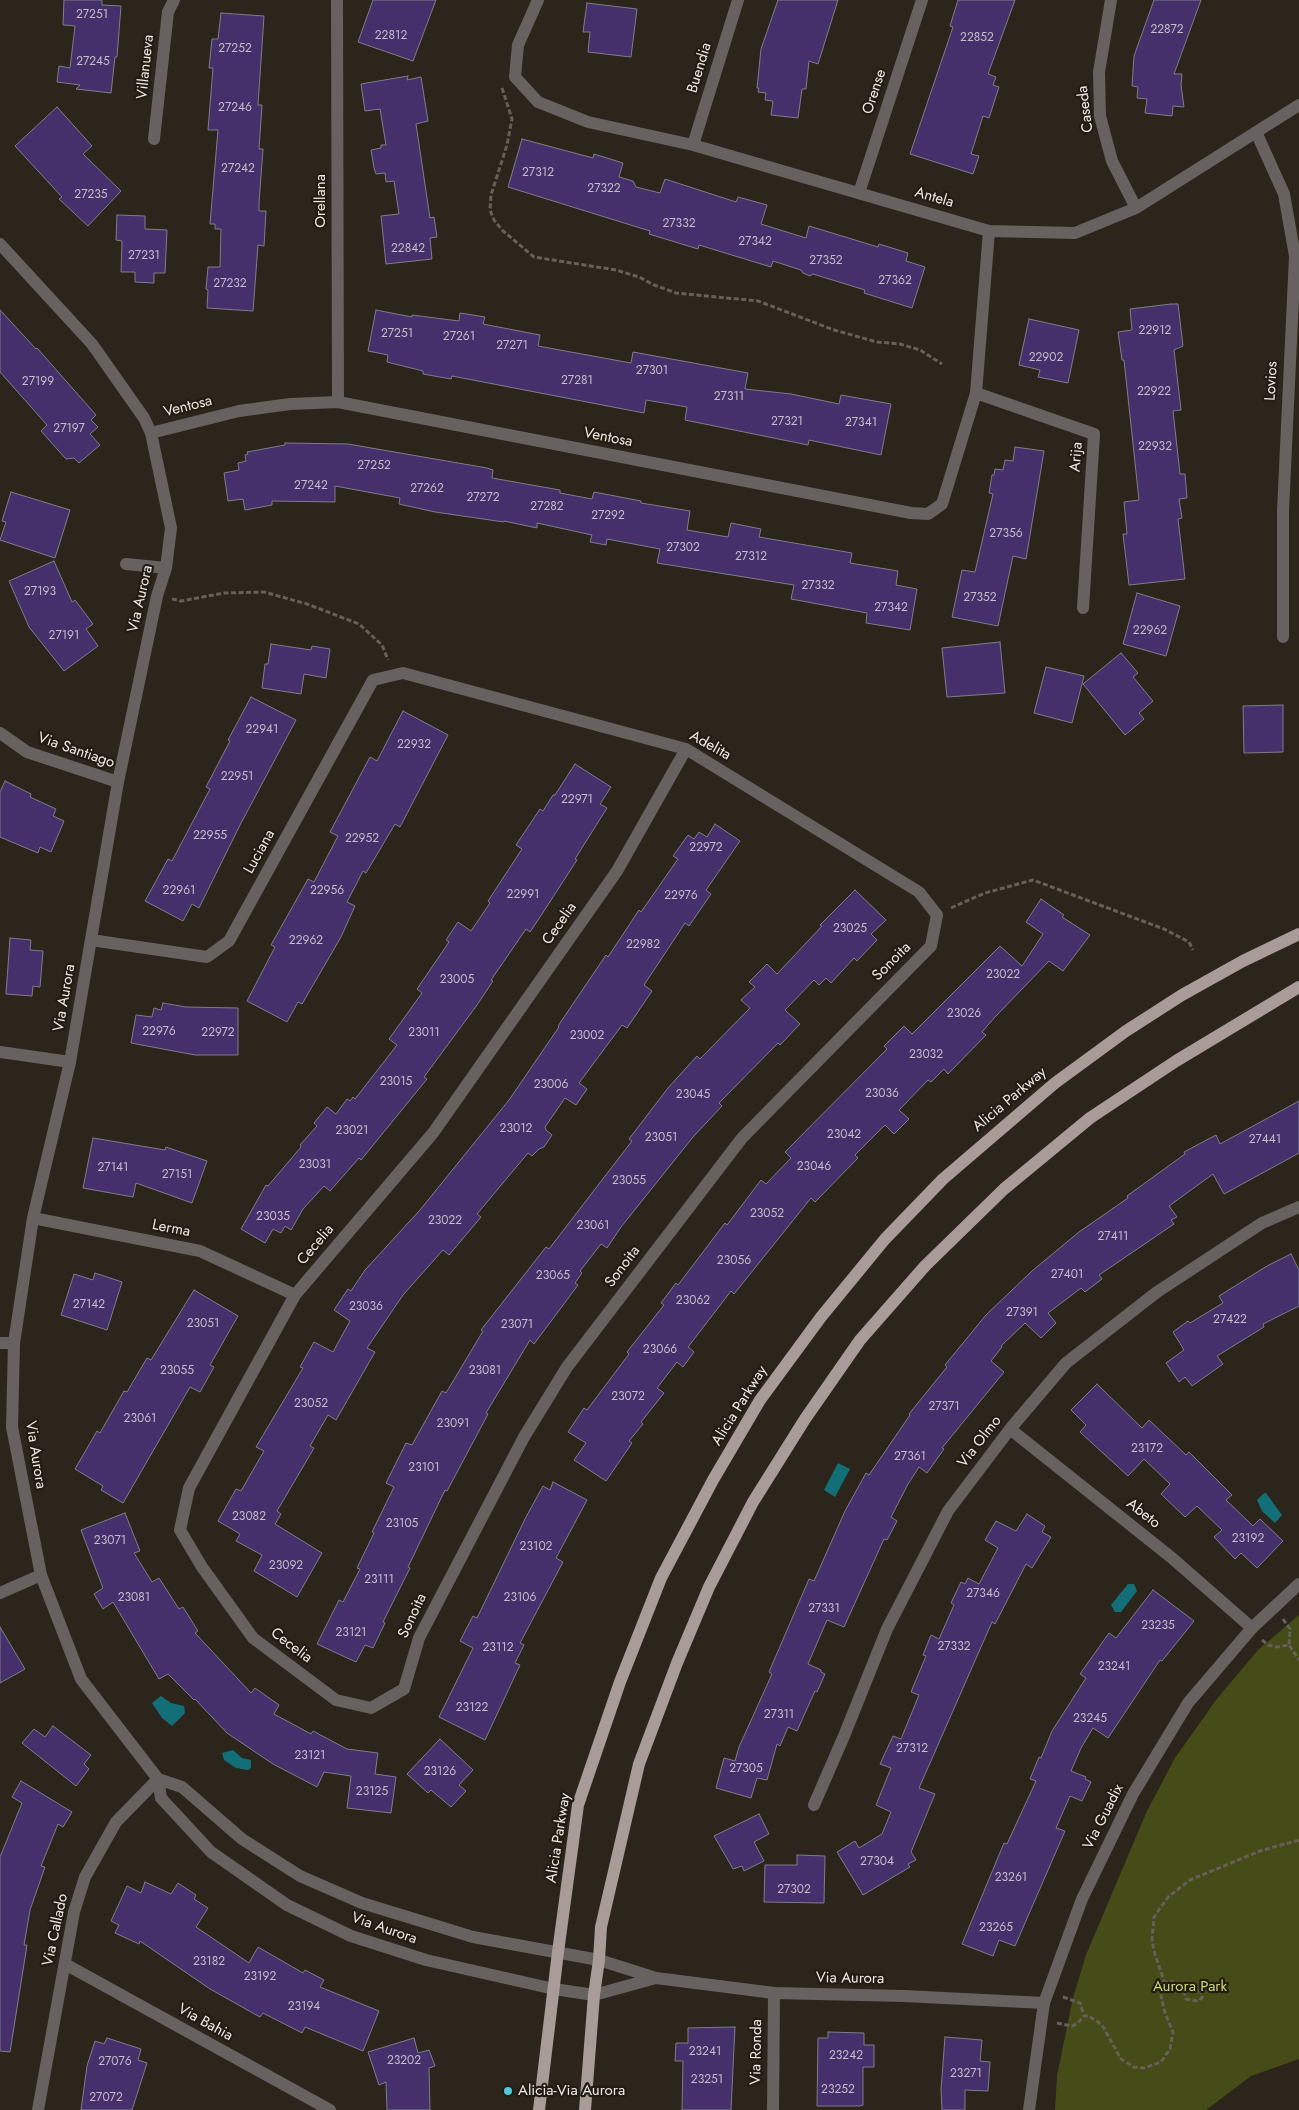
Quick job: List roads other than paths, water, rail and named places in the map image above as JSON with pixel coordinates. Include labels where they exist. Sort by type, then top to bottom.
[{"type":"main road","name":"Alicia Parkway","points":[[539,2110],[578,1805],[620,1682],[661,1578],[713,1480],[760,1400],[833,1302],[885,1239],[943,1179],[1055,1083],[1126,1031],[1216,975],[1299,934]]},
{"type":"main road","points":[[585,2110],[601,1928],[640,1764],[677,1663],[709,1587],[753,1502],[805,1419],[860,1340],[924,1266],[991,1202],[1090,1118],[1176,1060],[1299,987]]},
{"type":"street","name":"Villanueva","points":[[154,140],[168,12],[174,0]]},
{"type":"street","name":"Orellana","points":[[337,0],[338,402]]},
{"type":"street","name":"Antela","points":[[538,0],[518,45],[515,77],[538,102],[588,122],[693,145],[989,231],[1075,232],[1136,208],[1299,105]]},
{"type":"street","name":"Buendia","points":[[693,145],[738,0]]},
{"type":"street","name":"Orense","points":[[859,193],[922,0]]},
{"type":"street","name":"Caseda","points":[[1111,0],[1099,72],[1100,116],[1112,161],[1136,208]]},
{"type":"street","name":"Lovios","points":[[1256,132],[1284,194],[1294,256],[1283,511],[1283,637]]},
{"type":"street","points":[[976,393],[989,231]]},
{"type":"street","name":"Via Aurora","points":[[0,244],[92,344],[144,418],[151,433],[171,528],[166,568],[157,596],[118,782],[70,1062],[33,1218],[14,1343],[12,1427],[41,1575],[81,1679],[158,1779],[161,1798],[211,1852],[287,1905],[351,1936],[426,1960],[554,1989],[594,1995],[656,1978]]},
{"type":"street","name":"Ventosa","points":[[151,433],[239,411],[290,404],[338,402],[911,513],[928,514],[942,504],[976,393]]},
{"type":"street","name":"Arija","points":[[976,393],[1094,434],[1083,608]]},
{"type":"street","points":[[126,564],[166,568]]},
{"type":"street","name":"Adelita","points":[[403,673],[686,749],[919,892],[937,915]]},
{"type":"street","name":"Luciana","points":[[91,940],[207,957],[230,941],[373,680],[403,673]]},
{"type":"street","name":"Via Santiago","points":[[0,733],[27,752],[118,782]]},
{"type":"street","name":"Cecelia","points":[[404,1689],[371,1708],[336,1700],[253,1638],[202,1567],[180,1530],[189,1488],[295,1295],[433,1133],[617,871],[686,749]]},
{"type":"street","name":"Sonoita","points":[[404,1689],[419,1638],[524,1437],[567,1367],[742,1138],[931,946],[937,915]]},
{"type":"street","points":[[0,1052],[70,1062]]},
{"type":"street","name":"Via Olmo","points":[[814,1805],[887,1629],[948,1511],[1010,1430],[1066,1363],[1157,1292],[1262,1223],[1299,1207]]},
{"type":"street","name":"Lerma","points":[[33,1218],[200,1251],[295,1295]]},
{"type":"street","points":[[0,1343],[14,1343]]},
{"type":"street","name":"Abeto","points":[[1010,1430],[1172,1558],[1251,1629]]},
{"type":"street","points":[[0,1593],[41,1575]]},
{"type":"street","name":"Via Guadix","points":[[1029,2110],[1046,1998],[1082,1898],[1133,1794],[1188,1703],[1251,1629],[1299,1584]]},
{"type":"street","name":"Via Aurora","points":[[158,1779],[182,1787],[242,1839],[300,1876],[353,1899],[472,1937],[599,1960],[656,1978],[774,1993],[1046,1998]]},
{"type":"street","name":"Via Callado","points":[[38,2110],[74,1912],[85,1877],[116,1822],[158,1779]]},
{"type":"street","name":"Via Bahia","points":[[65,1964],[330,2110]]},
{"type":"street","name":"Via Ronda","points":[[773,2110],[774,1993]]},
{"type":"water","points":[[838,1463],[850,1469],[835,1497],[824,1490]]},
{"type":"water","points":[[1266,1493],[1282,1515],[1275,1523],[1262,1511],[1257,1500]]},
{"type":"water","points":[[1128,1584],[1134,1584],[1137,1591],[1121,1612],[1115,1612],[1111,1605]]},
{"type":"water","points":[[161,1696],[171,1703],[184,1706],[185,1713],[172,1726],[162,1718],[152,1703]]},
{"type":"water","points":[[233,1750],[242,1758],[251,1760],[251,1768],[248,1770],[236,1768],[224,1760],[222,1753]]},
{"type":"place","name":"Alicia-Via Aurora","points":[[508,2091]]},
{"type":"park label","name":"Aurora Park","points":[[1190,1987]]}]
